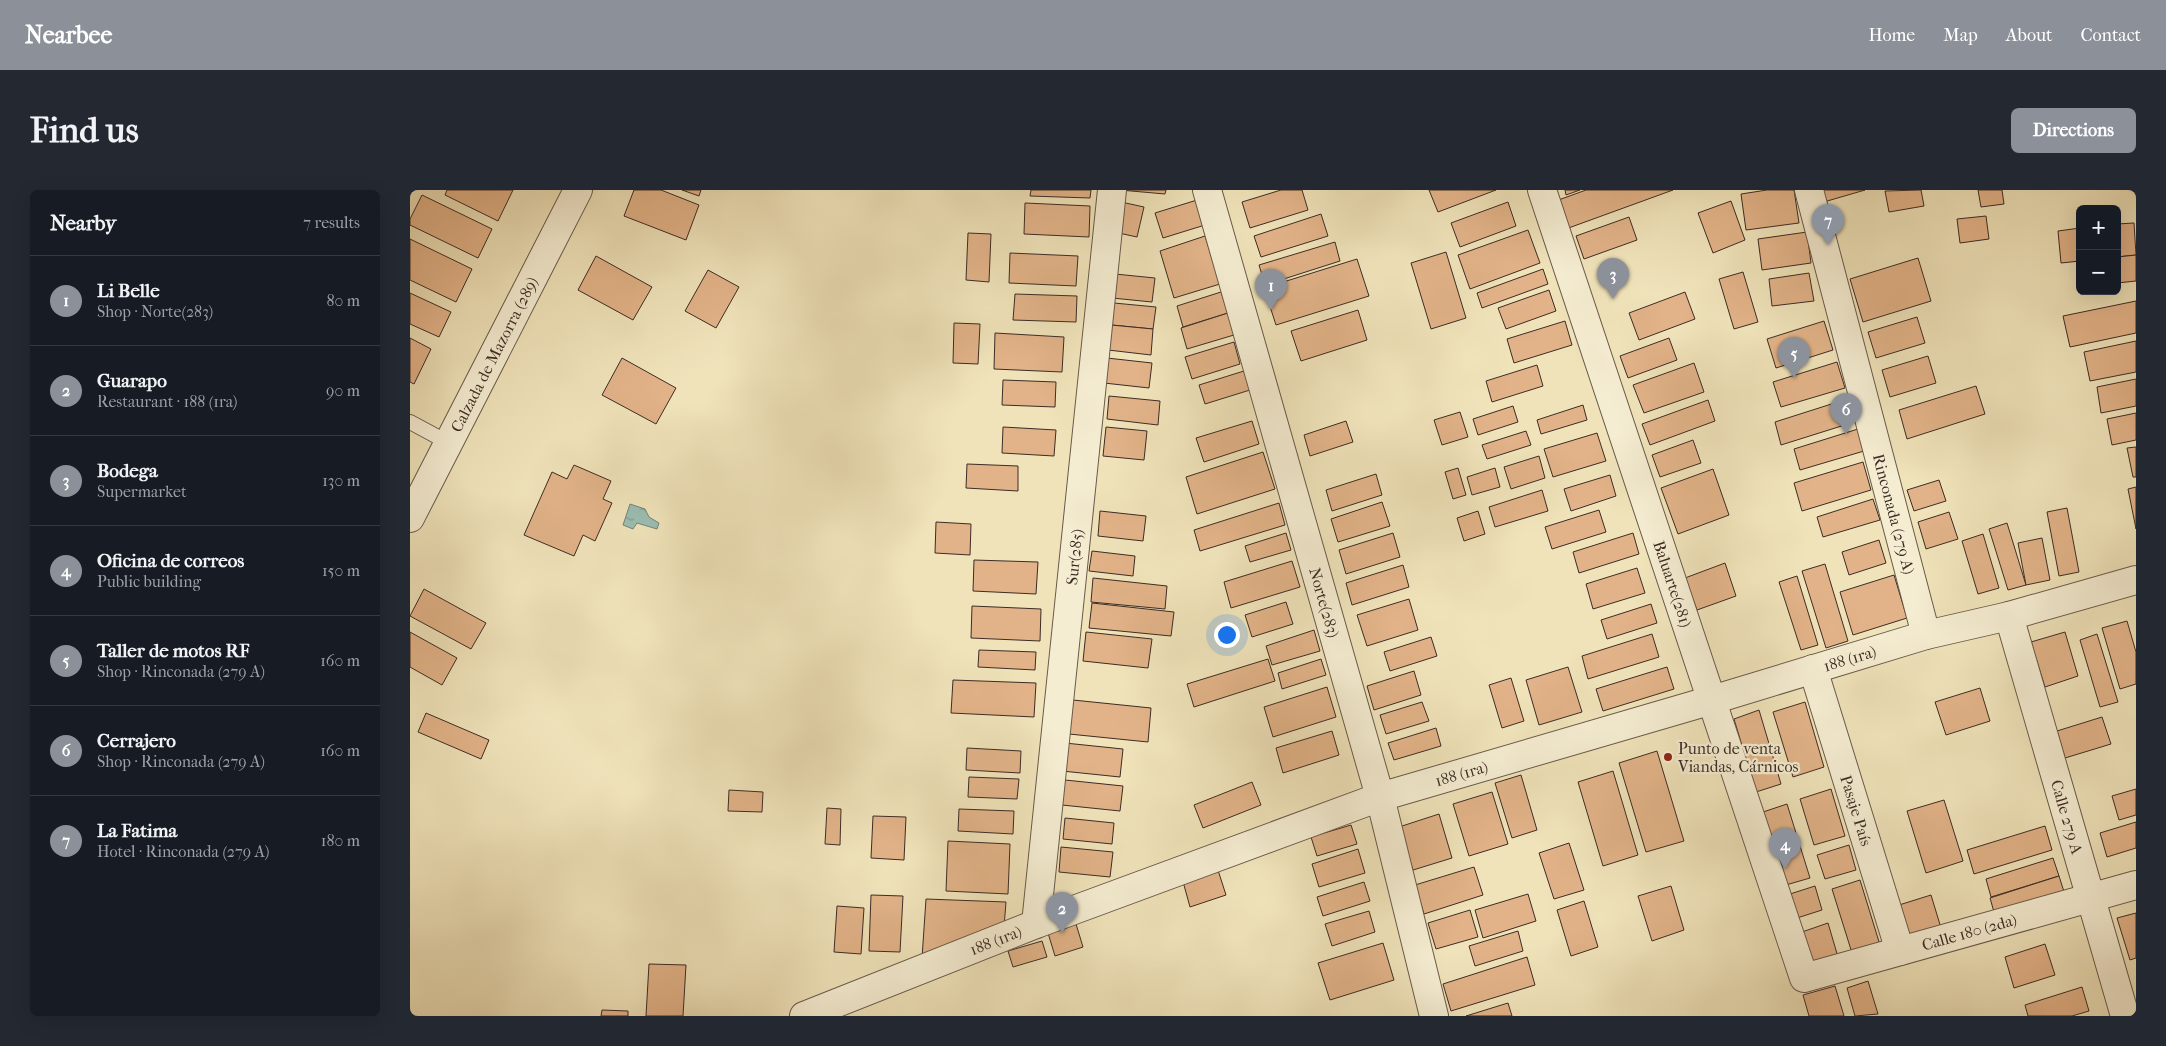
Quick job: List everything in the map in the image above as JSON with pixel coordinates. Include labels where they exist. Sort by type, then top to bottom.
[{"type":"street","name":"Calzada de Mazorra (289)","points":[[410,518],[578,190]]},
{"type":"street","name":"Sur(285)","points":[[1036,924],[1112,190]]},
{"type":"street","name":"Norte(283)","points":[[1207,190],[1380,797],[1434,1016]]},
{"type":"street","name":"Baluarte(281)","points":[[1542,190],[1804,978]]},
{"type":"street","name":"Rinconada (279 A)","points":[[1809,190],[1926,634]]},
{"type":"street","name":"188 (1ra)","points":[[804,1016],[1036,924],[1380,797],[1712,700],[1926,634],[2009,616],[2136,580]]},
{"type":"street","name":"Calle 279 A","points":[[2009,616],[2125,1016]]},
{"type":"street","name":"Pasaje País","points":[[1813,669],[1900,951]]},
{"type":"street","name":"Calle 180 (2da)","points":[[1804,978],[2136,885]]},
{"type":"lane","points":[[410,422],[449,443]]},
{"type":"water","points":[[630,504],[645,509],[649,517],[659,523],[657,529],[637,523],[633,529],[623,525]]},
{"type":"building","points":[[447,190],[513,190],[498,221],[445,195]]},
{"type":"building","points":[[634,190],[661,190],[699,205],[686,240],[624,216]]},
{"type":"building","points":[[682,190],[701,190],[699,196]]},
{"type":"building","points":[[1031,190],[1091,190],[1090,198],[1030,196]]},
{"type":"building","points":[[1120,190],[1166,190],[1165,194]]},
{"type":"building","points":[[1281,190],[1302,190],[1308,210],[1250,228],[1242,202]]},
{"type":"building","points":[[1429,190],[1496,190],[1438,212]]},
{"type":"building","points":[[1565,190],[1580,190],[1566,195]]},
{"type":"building","points":[[1586,190],[1673,190],[1563,230],[1553,202]]},
{"type":"building","points":[[1767,190],[1794,190],[1799,223],[1746,230],[1741,194]]},
{"type":"building","points":[[1813,190],[1865,190],[1817,204]]},
{"type":"building","points":[[1921,190],[1924,206],[1889,212],[1885,191]]},
{"type":"building","points":[[1978,190],[2002,190],[2004,204],[1981,207]]},
{"type":"building","points":[[422,195],[492,229],[478,258],[410,225],[410,219]]},
{"type":"building","points":[[1197,200],[1205,225],[1163,238],[1155,213]]},
{"type":"building","points":[[1731,201],[1745,240],[1713,253],[1698,213]]},
{"type":"building","points":[[1121,202],[1144,207],[1137,237],[1114,232]]},
{"type":"building","points":[[1508,202],[1516,226],[1460,247],[1451,223]]},
{"type":"building","points":[[1025,203],[1090,206],[1089,237],[1024,234]]},
{"type":"building","points":[[1321,214],[1328,236],[1261,257],[1254,236]]},
{"type":"building","points":[[1986,216],[1989,239],[1960,243],[1957,219]]},
{"type":"building","points":[[1629,217],[1637,240],[1584,259],[1576,236]]},
{"type":"building","points":[[2134,223],[2136,255],[2121,257],[2121,224]]},
{"type":"building","points":[[2076,229],[2076,261],[2061,263],[2058,231]]},
{"type":"building","points":[[1528,230],[1540,263],[1470,289],[1458,255]]},
{"type":"building","points":[[1807,232],[1811,263],[1762,270],[1758,239]]},
{"type":"building","points":[[968,233],[991,234],[989,282],[966,280]]},
{"type":"building","points":[[1205,236],[1220,284],[1174,298],[1160,251]]},
{"type":"building","points":[[410,239],[472,269],[456,302],[410,280]]},
{"type":"building","points":[[1335,242],[1340,261],[1265,285],[1259,265]]},
{"type":"building","points":[[1446,252],[1466,318],[1431,329],[1411,263]]},
{"type":"building","points":[[1010,253],[1078,256],[1076,286],[1009,283]]},
{"type":"building","points":[[2136,255],[2136,281],[2121,283],[2121,257]]},
{"type":"building","points":[[596,256],[652,287],[633,320],[578,290]]},
{"type":"building","points":[[1918,258],[1931,301],[1863,322],[1850,279]]},
{"type":"building","points":[[1357,259],[1369,296],[1276,325],[1264,288]]},
{"type":"building","points":[[1543,269],[1548,284],[1482,308],[1477,293]]},
{"type":"building","points":[[708,270],[739,287],[716,328],[685,311]]},
{"type":"building","points":[[1743,272],[1758,322],[1734,329],[1719,279]]},
{"type":"building","points":[[1809,273],[1814,301],[1772,306],[1769,279]]},
{"type":"building","points":[[1115,274],[1155,278],[1152,302],[1112,298]]},
{"type":"building","points":[[1549,290],[1556,311],[1506,329],[1498,308]]},
{"type":"building","points":[[1221,292],[1228,313],[1183,327],[1177,306]]},
{"type":"building","points":[[1685,292],[1695,319],[1639,340],[1629,313]]},
{"type":"building","points":[[410,293],[451,312],[439,337],[410,324]]},
{"type":"building","points":[[1015,294],[1077,296],[1076,322],[1013,320]]},
{"type":"building","points":[[2136,301],[2136,333],[2070,347],[2063,316]]},
{"type":"building","points":[[1114,303],[1156,307],[1153,329],[1112,325]]},
{"type":"building","points":[[1358,310],[1367,340],[1301,361],[1291,331]]},
{"type":"building","points":[[1228,313],[1234,335],[1187,349],[1181,328]]},
{"type":"building","points":[[1917,317],[1925,343],[1876,358],[1868,332]]},
{"type":"building","points":[[1565,321],[1572,345],[1514,363],[1507,339]]},
{"type":"building","points":[[1824,321],[1833,350],[1776,368],[1767,339]]},
{"type":"building","points":[[954,323],[980,324],[978,364],[953,363]]},
{"type":"building","points":[[1111,325],[1153,329],[1151,355],[1108,350]]},
{"type":"building","points":[[995,333],[1064,337],[1062,372],[994,369]]},
{"type":"building","points":[[410,338],[431,349],[414,384],[410,382]]},
{"type":"building","points":[[1669,338],[1677,360],[1628,378],[1620,356]]},
{"type":"building","points":[[2136,341],[2136,372],[2090,381],[2084,352]]},
{"type":"building","points":[[1234,342],[1240,364],[1192,379],[1185,357]]},
{"type":"building","points":[[1928,356],[1936,383],[1890,397],[1882,370]]},
{"type":"building","points":[[622,358],[676,388],[656,424],[602,395]]},
{"type":"building","points":[[1107,358],[1152,363],[1149,388],[1104,383]]},
{"type":"building","points":[[1837,362],[1845,388],[1781,407],[1773,382]]},
{"type":"building","points":[[1694,363],[1704,392],[1644,413],[1633,385]]},
{"type":"building","points":[[1537,365],[1543,386],[1492,402],[1486,381]]},
{"type":"building","points":[[1244,371],[1250,390],[1205,404],[1199,385]]},
{"type":"building","points":[[2136,379],[2136,406],[2101,413],[2097,387]]},
{"type":"building","points":[[1003,380],[1056,382],[1055,407],[1002,405]]},
{"type":"building","points":[[1976,386],[1985,414],[1907,439],[1899,410]]},
{"type":"building","points":[[1109,396],[1160,401],[1158,425],[1107,419]]},
{"type":"building","points":[[1708,400],[1715,421],[1650,445],[1642,424]]},
{"type":"building","points":[[1844,400],[1851,423],[1781,445],[1775,422]]},
{"type":"building","points":[[1583,405],[1587,420],[1541,434],[1537,420]]},
{"type":"building","points":[[1513,406],[1518,422],[1478,435],[1473,419]]},
{"type":"building","points":[[1460,412],[1468,437],[1442,445],[1434,420]]},
{"type":"building","points":[[2136,413],[2136,440],[2112,445],[2107,419]]},
{"type":"building","points":[[1252,421],[1259,444],[1204,462],[1196,438]]},
{"type":"building","points":[[1346,421],[1353,442],[1310,456],[1304,435]]},
{"type":"building","points":[[1003,427],[1056,430],[1054,456],[1002,453]]},
{"type":"building","points":[[1106,427],[1147,431],[1144,460],[1103,456]]},
{"type":"building","points":[[1858,429],[1864,451],[1800,470],[1794,449]]},
{"type":"building","points":[[1526,431],[1531,445],[1487,459],[1482,445]]},
{"type":"building","points":[[1597,433],[1606,461],[1553,477],[1544,449]]},
{"type":"building","points":[[1693,440],[1701,463],[1660,477],[1652,455]]},
{"type":"building","points":[[2136,447],[2136,477],[2133,477],[2127,448]]},
{"type":"building","points":[[1263,452],[1275,489],[1197,514],[1186,477]]},
{"type":"building","points":[[1539,456],[1545,478],[1511,489],[1504,467]]},
{"type":"building","points":[[1863,462],[1871,490],[1802,511],[1794,483]]},
{"type":"building","points":[[967,464],[1018,466],[1018,491],[966,488]]},
{"type":"building","points":[[574,465],[611,481],[603,499],[612,503],[595,541],[583,535],[574,556],[524,535],[552,472],[567,479]]},
{"type":"building","points":[[1458,468],[1466,495],[1453,499],[1445,472]]},
{"type":"building","points":[[1495,468],[1500,487],[1472,495],[1467,477]]},
{"type":"building","points":[[1713,469],[1729,515],[1678,534],[1661,488]]},
{"type":"building","points":[[1376,474],[1382,495],[1332,511],[1326,490]]},
{"type":"building","points":[[1610,475],[1616,496],[1571,511],[1564,489]]},
{"type":"building","points":[[1939,480],[1946,501],[1914,511],[1907,490]]},
{"type":"building","points":[[2136,487],[2136,529],[2128,489]]},
{"type":"building","points":[[1542,490],[1548,511],[1495,527],[1489,507]]},
{"type":"building","points":[[1873,499],[1880,520],[1823,537],[1817,517]]},
{"type":"building","points":[[1382,502],[1390,526],[1338,542],[1331,519]]},
{"type":"building","points":[[1279,503],[1285,525],[1200,551],[1194,530]]},
{"type":"building","points":[[2067,508],[2079,572],[2059,576],[2047,512]]},
{"type":"building","points":[[1599,510],[1606,532],[1552,549],[1545,527]]},
{"type":"building","points":[[1100,511],[1146,516],[1143,541],[1098,536]]},
{"type":"building","points":[[1478,511],[1485,534],[1464,541],[1457,518]]},
{"type":"building","points":[[1949,512],[1958,539],[1926,549],[1918,522]]},
{"type":"building","points":[[936,522],[971,524],[970,555],[935,553]]},
{"type":"building","points":[[2007,523],[2026,585],[2008,590],[1989,529]]},
{"type":"building","points":[[1286,533],[1291,550],[1250,562],[1245,546]]},
{"type":"building","points":[[1393,533],[1400,557],[1346,574],[1339,550]]},
{"type":"building","points":[[1633,533],[1639,554],[1579,573],[1573,552]]},
{"type":"building","points":[[1983,534],[1999,588],[1978,594],[1962,541]]},
{"type":"building","points":[[2042,538],[2050,580],[2026,585],[2018,543]]},
{"type":"building","points":[[1879,540],[1886,563],[1849,575],[1842,552]]},
{"type":"building","points":[[1092,551],[1135,556],[1133,576],[1089,571]]},
{"type":"building","points":[[974,560],[1038,562],[1036,594],[973,591]]},
{"type":"building","points":[[1292,561],[1300,587],[1231,608],[1224,582]]},
{"type":"building","points":[[1725,563],[1736,596],[1697,610],[1685,578]]},
{"type":"building","points":[[1825,564],[1848,641],[1826,648],[1802,571]]},
{"type":"building","points":[[1403,565],[1409,587],[1352,605],[1346,583]]},
{"type":"building","points":[[1637,568],[1645,593],[1593,609],[1586,584]]},
{"type":"building","points":[[1894,575],[1907,618],[1853,635],[1840,592]]},
{"type":"building","points":[[1797,576],[1818,645],[1801,650],[1779,582]]},
{"type":"building","points":[[1093,578],[1167,586],[1165,609],[1091,602]]},
{"type":"building","points":[[424,589],[486,623],[471,649],[410,616]]},
{"type":"building","points":[[1409,599],[1418,630],[1367,646],[1357,615]]},
{"type":"building","points":[[1286,602],[1293,624],[1252,637],[1245,615]]},
{"type":"building","points":[[1092,603],[1174,612],[1171,636],[1089,628]]},
{"type":"building","points":[[1651,604],[1657,623],[1607,639],[1601,620]]},
{"type":"building","points":[[972,606],[1041,609],[1040,641],[971,638]]},
{"type":"building","points":[[2127,621],[2136,652],[2136,684],[2120,689],[2102,628]]},
{"type":"building","points":[[1314,630],[1320,651],[1272,665],[1266,646]]},
{"type":"building","points":[[410,632],[457,658],[442,685],[410,667]]},
{"type":"building","points":[[1086,632],[1152,639],[1148,668],[1083,661]]},
{"type":"building","points":[[2065,632],[2078,676],[2045,687],[2031,642]]},
{"type":"building","points":[[1652,634],[1659,657],[1588,679],[1582,656]]},
{"type":"building","points":[[2097,634],[2118,702],[2100,707],[2080,640]]},
{"type":"building","points":[[1431,637],[1437,656],[1390,671],[1384,652]]},
{"type":"building","points":[[979,650],[1036,652],[1035,670],[978,667]]},
{"type":"building","points":[[1268,659],[1275,681],[1194,707],[1187,684]]},
{"type":"building","points":[[1321,659],[1326,675],[1282,689],[1278,673]]},
{"type":"building","points":[[1568,667],[1582,712],[1539,725],[1526,680]]},
{"type":"building","points":[[1667,667],[1674,689],[1603,711],[1596,689]]},
{"type":"building","points":[[1414,671],[1421,695],[1374,710],[1367,686]]},
{"type":"building","points":[[1511,678],[1524,721],[1502,728],[1489,685]]},
{"type":"building","points":[[953,680],[1036,683],[1034,717],[951,713]]},
{"type":"building","points":[[1327,687],[1336,717],[1273,737],[1264,707]]},
{"type":"building","points":[[1980,688],[1990,721],[1946,735],[1935,702]]},
{"type":"building","points":[[1073,700],[1151,708],[1148,742],[1069,734]]},
{"type":"building","points":[[1422,702],[1429,721],[1386,734],[1380,715]]},
{"type":"building","points":[[1805,702],[1824,767],[1793,777],[1773,712]]},
{"type":"building","points":[[1759,710],[1781,784],[1756,792],[1734,719]]},
{"type":"building","points":[[426,713],[489,740],[481,759],[418,732]]},
{"type":"building","points":[[2102,717],[2111,744],[2065,758],[2057,731]]},
{"type":"building","points":[[1436,728],[1441,746],[1394,760],[1388,743]]},
{"type":"building","points":[[1332,731],[1339,755],[1283,773],[1276,748]]},
{"type":"building","points":[[1065,743],[1123,749],[1120,777],[1062,771]]},
{"type":"building","points":[[967,748],[1021,751],[1020,773],[966,770]]},
{"type":"building","points":[[1657,751],[1684,841],[1646,852],[1619,763]]},
{"type":"building","points":[[1613,771],[1638,855],[1603,866],[1578,782]]},
{"type":"building","points":[[1521,775],[1537,830],[1512,838],[1495,783]]},
{"type":"building","points":[[969,777],[1019,779],[1017,799],[968,797]]},
{"type":"building","points":[[1065,780],[1123,786],[1120,811],[1062,805]]},
{"type":"building","points":[[1252,782],[1261,805],[1203,828],[1194,805]]},
{"type":"building","points":[[1831,789],[1845,836],[1814,845],[1800,799]]},
{"type":"building","points":[[2136,789],[2136,815],[2119,820],[2112,796]]},
{"type":"building","points":[[729,790],[763,792],[762,812],[728,811]]},
{"type":"building","points":[[1492,792],[1508,844],[1469,856],[1453,804]]},
{"type":"building","points":[[1944,800],[1963,861],[1926,873],[1907,811]]},
{"type":"building","points":[[1787,804],[1810,878],[1779,887],[1757,814]]},
{"type":"building","points":[[827,808],[841,809],[840,845],[825,844]]},
{"type":"building","points":[[959,809],[1014,811],[1013,834],[958,831]]},
{"type":"building","points":[[1439,814],[1452,858],[1413,870],[1399,827]]},
{"type":"building","points":[[873,816],[906,817],[904,860],[871,858]]},
{"type":"building","points":[[1065,818],[1114,823],[1112,844],[1063,839]]},
{"type":"building","points":[[2136,822],[2136,848],[2107,857],[2100,833]]},
{"type":"building","points":[[1351,825],[1357,844],[1317,856],[1311,837]]},
{"type":"building","points":[[2045,826],[2052,850],[1974,874],[1967,850]]},
{"type":"building","points":[[948,841],[1010,844],[1008,894],[946,891]]},
{"type":"building","points":[[1569,843],[1584,890],[1554,899],[1539,853]]},
{"type":"building","points":[[1849,845],[1856,870],[1825,879],[1817,855]]},
{"type":"building","points":[[1061,847],[1113,852],[1110,877],[1059,872]]},
{"type":"building","points":[[1358,849],[1365,873],[1319,887],[1312,864]]},
{"type":"building","points":[[2053,858],[2059,876],[1991,897],[1986,879]]},
{"type":"building","points":[[1217,867],[1226,895],[1190,907],[1182,878]]},
{"type":"building","points":[[1474,867],[1483,895],[1424,914],[1415,885]]},
{"type":"building","points":[[2059,876],[2066,898],[1996,919],[1990,898]]},
{"type":"building","points":[[1860,880],[1880,945],[1852,953],[1832,889]]},
{"type":"building","points":[[1364,882],[1370,901],[1323,916],[1317,897]]},
{"type":"building","points":[[1671,886],[1684,930],[1652,941],[1638,896]]},
{"type":"building","points":[[1815,886],[1822,910],[1797,918],[1790,894]]},
{"type":"building","points":[[1528,894],[1536,921],[1483,938],[1475,910]]},
{"type":"building","points":[[871,895],[903,896],[900,952],[869,951]]},
{"type":"building","points":[[1931,895],[1941,928],[1909,938],[1899,905]]},
{"type":"building","points":[[926,899],[1006,902],[1004,927],[922,958]]},
{"type":"building","points":[[1584,901],[1598,947],[1571,956],[1557,910]]},
{"type":"building","points":[[837,906],[864,908],[861,954],[834,952]]},
{"type":"building","points":[[1470,910],[1478,937],[1436,949],[1428,923]]},
{"type":"building","points":[[1369,911],[1375,932],[1332,946],[1325,924]]},
{"type":"building","points":[[2136,913],[2136,958],[2130,960],[2117,918]]},
{"type":"building","points":[[1828,923],[1838,957],[1812,965],[1802,932]]},
{"type":"building","points":[[1076,924],[1083,947],[1055,956],[1048,933]]},
{"type":"building","points":[[1518,931],[1523,951],[1475,966],[1469,946]]},
{"type":"building","points":[[1042,941],[1047,957],[1013,967],[1008,951]]},
{"type":"building","points":[[1383,943],[1394,980],[1330,1000],[1318,963]]},
{"type":"building","points":[[2045,944],[2055,975],[2014,988],[2005,957]]},
{"type":"building","points":[[1527,957],[1535,985],[1451,1011],[1443,984]]},
{"type":"building","points":[[649,964],[686,965],[683,1016],[646,1016]]},
{"type":"building","points":[[1868,981],[1878,1014],[1855,1016],[1847,988]]},
{"type":"building","points":[[1835,986],[1844,1016],[1809,1016],[1803,995]]},
{"type":"building","points":[[2082,987],[2089,1011],[2072,1016],[2028,1016],[2025,1005]]},
{"type":"building","points":[[1508,1003],[1512,1016],[1466,1016]]},
{"type":"building","points":[[602,1010],[628,1011],[628,1016],[601,1016]]},
{"type":"place","name":"La Fatima","points":[[1828,245]]},
{"type":"place","name":"Bodega","points":[[1613,299]]},
{"type":"place","name":"Li Belle","points":[[1271,310]]},
{"type":"place","name":"Taller de motos RF","points":[[1794,378]]},
{"type":"place","name":"Cerrajero","points":[[1846,434]]},
{"type":"place","name":"Punto de venta Viandas, Cárnicos","points":[[1668,757]]},
{"type":"place","name":"Oficina de correos","points":[[1785,869]]},
{"type":"place","name":"Guarapo","points":[[1062,933]]}]
